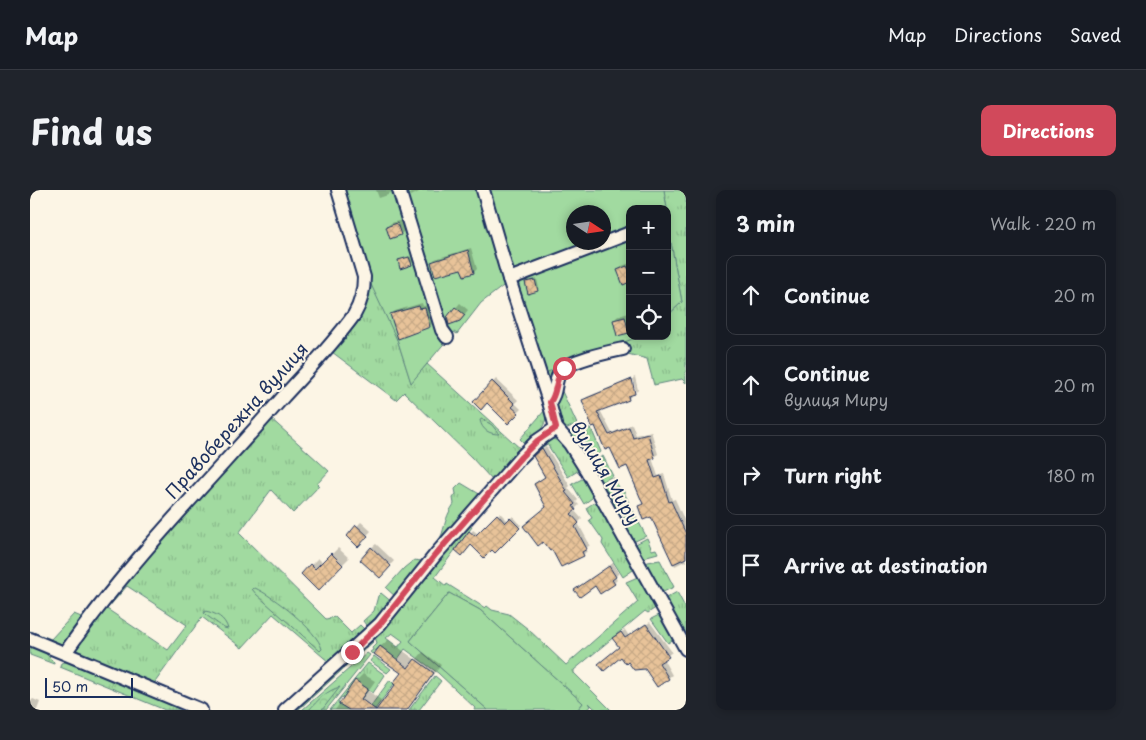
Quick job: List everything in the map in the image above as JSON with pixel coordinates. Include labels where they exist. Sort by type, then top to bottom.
[{"type":"street","name":"Правобережна вулиця","points":[[65,653],[110,594],[186,504],[267,415],[354,315],[360,305],[364,287],[363,269],[338,190]]},
{"type":"street","points":[[399,190],[442,330],[447,337]]},
{"type":"street","name":"вулиця Миру","points":[[483,190],[509,280],[550,402],[556,428],[570,444],[587,471],[686,649]]},
{"type":"street","points":[[509,280],[626,235]]},
{"type":"street","points":[[550,402],[553,398],[557,378],[564,368],[599,354],[623,348]]},
{"type":"street","points":[[286,710],[380,624],[436,554],[521,457],[537,441],[556,428]]},
{"type":"street","points":[[30,639],[202,710]]},
{"type":"green space","points":[[340,190],[396,190],[447,340],[411,383],[398,342],[367,276]]},
{"type":"green space","points":[[349,190],[411,382],[427,364],[523,451],[397,598],[386,588],[414,560],[421,561],[438,541],[454,504],[455,489],[461,483],[481,495],[493,481],[404,392],[396,400],[328,349],[364,298]]},
{"type":"green space","points":[[401,190],[480,190],[507,283],[481,303],[457,334],[454,332],[450,336]]},
{"type":"green space","points":[[487,190],[664,190],[666,205],[626,205],[626,232],[611,237],[611,205],[566,205],[566,250],[578,250],[512,275]]},
{"type":"green space","points":[[664,190],[686,190],[686,383],[682,379],[654,385],[647,359],[620,352],[565,372],[560,387],[577,424],[565,429],[555,405],[557,391],[565,366],[552,394],[515,282],[550,367],[626,340],[671,340],[671,312],[682,302],[671,243],[671,205],[666,205]]},
{"type":"green space","points":[[626,237],[626,340],[630,340],[545,373],[515,282],[593,250],[611,250],[611,243]]},
{"type":"green space","points":[[671,243],[682,302],[671,312]]},
{"type":"green space","points":[[545,410],[544,425],[527,446],[520,439]]},
{"type":"green space","points":[[268,416],[329,471],[317,484],[319,486],[293,513],[271,490],[239,533],[326,619],[335,617],[351,633],[360,625],[366,631],[330,663],[273,614],[242,648],[202,617],[153,685],[76,653],[74,647],[89,621]],"holes":[[[127,586],[187,625],[168,650],[107,609]]]},
{"type":"green space","points":[[482,419],[492,425],[499,434],[484,429],[480,420]]},
{"type":"green space","points":[[578,427],[581,432],[591,428],[601,452],[586,462],[567,433]]},
{"type":"green space","points":[[553,439],[563,443],[581,469],[568,477],[547,444],[524,461],[539,444]]},
{"type":"green space","points":[[603,456],[613,476],[599,483],[587,464]]},
{"type":"green space","points":[[586,477],[596,495],[584,504],[572,484]]},
{"type":"green space","points":[[614,478],[621,491],[623,490],[629,503],[617,518],[600,486]]},
{"type":"green space","points":[[598,500],[636,568],[623,577],[602,544],[603,540],[589,520],[592,518],[586,508]]},
{"type":"green space","points":[[631,507],[646,536],[631,543],[620,523]]},
{"type":"green space","points":[[470,526],[472,527],[435,577],[446,586],[447,584],[485,608],[487,606],[492,610],[509,614],[566,665],[638,602],[626,582],[640,576],[657,607],[648,613],[645,611],[574,670],[574,673],[611,710],[596,710],[589,703],[591,706],[588,710],[577,710],[583,703],[480,610],[449,593],[410,641],[488,710],[474,710],[475,708],[438,673],[405,649],[393,666],[390,665],[395,658],[380,646],[372,654],[370,652],[377,643],[375,637],[463,530],[465,531]],"holes":[[[392,633],[403,641],[398,647],[386,638]]]},
{"type":"green space","points":[[647,538],[652,550],[656,549],[658,553],[647,556],[641,561],[632,546]]},
{"type":"green space","points":[[660,560],[674,587],[661,593],[643,565]]},
{"type":"green space","points":[[255,588],[272,598],[303,623],[322,649],[320,651],[256,594],[252,589]]},
{"type":"green space","points":[[677,592],[686,609],[686,641],[664,602],[666,598]]},
{"type":"green space","points":[[381,593],[393,603],[369,629],[363,621],[374,611],[378,596]]},
{"type":"green space","points":[[449,593],[480,610],[583,703],[577,710],[488,710],[410,641]]},
{"type":"green space","points":[[205,611],[220,617],[228,629],[206,615]]},
{"type":"green space","points":[[74,614],[86,619],[62,647],[30,635],[30,631],[51,639]]},
{"type":"green space","points":[[661,614],[675,638],[668,643],[651,619]]},
{"type":"green space","points":[[373,639],[373,642],[298,710],[293,710]]},
{"type":"green space","points":[[30,644],[40,648],[54,664],[30,655]]},
{"type":"green space","points":[[367,653],[370,655],[326,710],[302,710]]},
{"type":"green space","points":[[374,656],[391,669],[387,673],[370,661]]},
{"type":"green space","points":[[69,661],[191,710],[165,710],[60,667],[61,663]]},
{"type":"green space","points":[[368,663],[385,675],[373,693],[368,690],[353,710],[355,706],[341,697],[338,703],[349,710],[330,710]]},
{"type":"green space","points":[[435,676],[441,681],[419,710],[409,710]]},
{"type":"green space","points":[[390,680],[394,684],[375,709],[370,707]]},
{"type":"green space","points":[[340,687],[322,710],[309,710],[327,693]]},
{"type":"building","points":[[397,223],[401,235],[390,239],[386,227]]},
{"type":"building","points":[[468,250],[474,273],[464,276],[461,269],[435,276],[431,262]]},
{"type":"building","points":[[409,257],[412,265],[400,269],[398,260]]},
{"type":"building","points":[[626,266],[626,284],[623,285],[617,270]]},
{"type":"building","points":[[535,280],[538,291],[528,294],[525,282]]},
{"type":"building","points":[[419,306],[420,309],[425,308],[430,327],[398,339],[390,314]]},
{"type":"building","points":[[455,307],[465,315],[460,321],[449,325],[447,317]]},
{"type":"building","points":[[625,317],[626,334],[617,336],[613,320]]},
{"type":"building","points":[[632,379],[635,394],[628,396],[629,400],[597,412],[609,435],[629,427],[633,438],[648,434],[655,458],[649,460],[655,478],[661,476],[669,502],[671,501],[686,534],[686,558],[673,564],[651,517],[643,520],[638,506],[643,504],[627,466],[620,469],[610,448],[605,450],[595,426],[592,427],[582,400]]},
{"type":"building","points":[[492,381],[515,404],[512,407],[519,413],[508,424],[487,403],[481,410],[473,402]]},
{"type":"building","points":[[542,448],[567,491],[565,492],[575,504],[573,506],[576,510],[571,514],[579,523],[575,527],[587,549],[582,552],[584,556],[561,567],[552,550],[550,551],[543,542],[538,546],[523,526],[546,507],[534,484],[545,477],[533,456]]},
{"type":"building","points":[[497,514],[505,523],[510,518],[520,528],[495,553],[492,550],[484,558],[471,545],[462,556],[455,550],[469,531],[475,536]]},
{"type":"building","points":[[356,525],[368,536],[358,547],[347,536]]},
{"type":"building","points":[[371,547],[391,566],[380,578],[360,560]]},
{"type":"building","points":[[331,553],[343,565],[318,591],[301,574],[310,564],[315,569]]},
{"type":"building","points":[[609,566],[616,577],[612,580],[615,584],[600,594],[595,586],[580,597],[574,590]]},
{"type":"building","points":[[646,624],[669,657],[659,663],[669,679],[657,687],[645,669],[634,670],[621,657],[604,671],[598,664],[619,647],[612,638],[621,632],[625,638]]},
{"type":"building","points":[[380,646],[408,668],[415,659],[434,673],[407,710],[376,710],[395,685],[393,683],[401,673],[374,654]]},
{"type":"building","points":[[355,680],[368,689],[361,699],[376,710],[349,710],[339,704]]},
{"type":"route","points":[[352,652],[380,624],[436,554],[521,457],[537,441],[556,428],[550,402],[553,398],[557,378],[564,368]]}]
